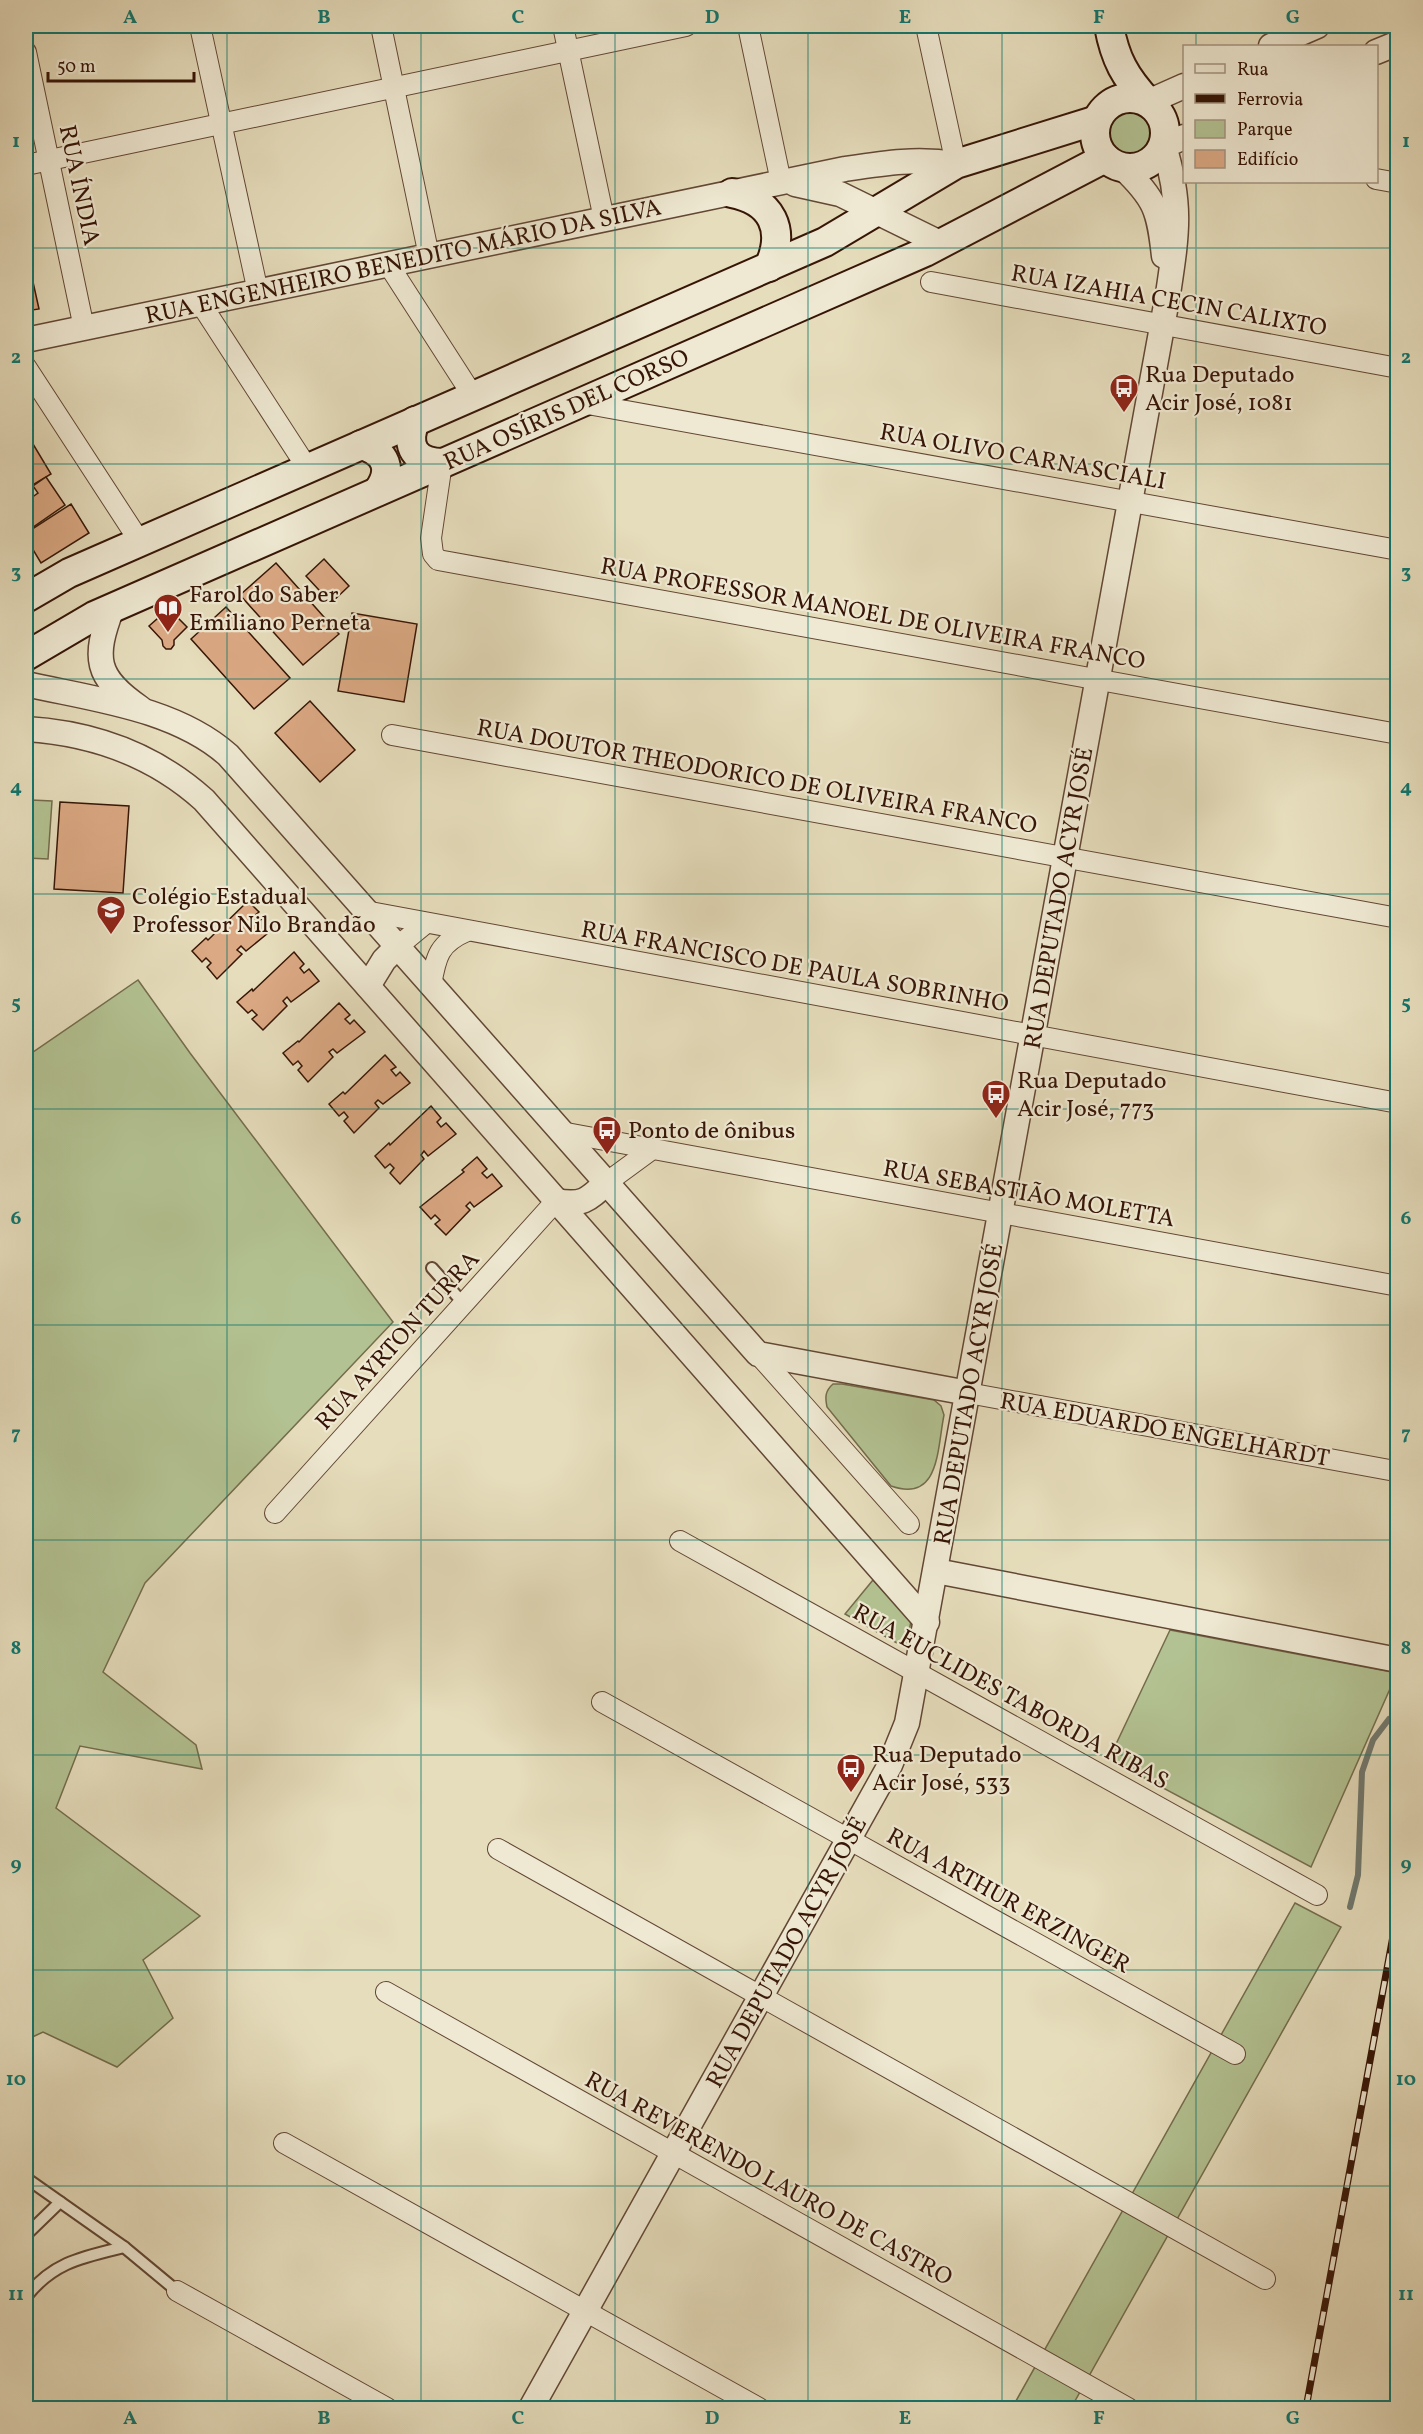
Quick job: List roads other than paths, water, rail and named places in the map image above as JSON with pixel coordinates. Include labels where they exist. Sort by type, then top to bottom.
[{"type":"main road","points":[[1111,39],[1133,86],[1156,108],[1174,141],[1142,166],[1114,163],[1096,140],[1111,39]]},
{"type":"main road","points":[[1101,114],[1115,101],[1126,98],[1137,98],[1148,102]]},
{"type":"main road","name":"RUA OSÍRIS DEL CORSO","points":[[26,597],[69,573],[825,242],[956,164],[1101,114]]},
{"type":"main road","name":"RUA OSÍRIS DEL CORSO","points":[[26,656],[75,626],[112,608],[942,244],[1045,187],[1114,163]]},
{"type":"main road","points":[[732,193],[748,196],[762,206],[772,219],[777,235],[776,252],[769,267]]},
{"type":"main road","points":[[415,421],[410,433],[411,446],[418,457],[429,463],[442,464]]},
{"type":"main road","points":[[361,445],[374,448],[382,457],[387,469],[385,481],[378,491]]},
{"type":"street","points":[[201,26],[258,292]]},
{"type":"street","points":[[381,26],[429,256]]},
{"type":"street","points":[[563,26],[604,219]]},
{"type":"street","points":[[26,165],[686,26]]},
{"type":"street","points":[[748,26],[781,182]]},
{"type":"street","points":[[926,26],[956,164]]},
{"type":"street","points":[[1273,45],[1317,26]]},
{"type":"street","points":[[1378,52],[1398,43]]},
{"type":"street","name":"RUA ÍNDIA","points":[[26,52],[84,328]]},
{"type":"street","points":[[1148,102],[1183,87]]},
{"type":"street","name":"RUA DEPUTADO ACYR JOSÉ","points":[[531,2409],[849,1840],[901,1743],[907,1723],[1168,294],[1177,221],[1173,176],[1174,141]]},
{"type":"street","name":"RUA ENGENHEIRO BENEDITO MÁRIO DA SILVA","points":[[26,340],[781,182],[892,161],[926,160],[956,164]]},
{"type":"street","name":"RUA DEPUTADO ACYR JOSÉ","points":[[1114,163],[1144,187],[1158,214],[1168,294]]},
{"type":"street","points":[[1378,179],[1398,183]]},
{"type":"street","name":"RUA ENGENHEIRO BENEDITO MÁRIO DA SILVA","points":[[781,182],[840,194],[942,244]]},
{"type":"street","points":[[388,264],[473,396]]},
{"type":"street","name":"RUA IZAHIA CECIN CALIXTO","points":[[931,282],[1398,368]]},
{"type":"street","points":[[201,304],[308,469]]},
{"type":"street","points":[[26,367],[140,542]]},
{"type":"street","points":[[629,382],[630,398],[639,412]]},
{"type":"street","name":"RUA OLIVO CARNASCIALI","points":[[582,402],[1398,550]]},
{"type":"street","name":"RUA PROFESSOR MANOEL DE OLIVEIRA FRANCO","points":[[442,464],[430,538],[433,554],[438,560],[1398,734]]},
{"type":"street","points":[[112,608],[101,641],[100,654],[103,669],[120,694],[147,712]]},
{"type":"street","points":[[26,684],[147,712],[201,735],[228,755],[909,1524]]},
{"type":"street","points":[[26,729],[103,742],[129,751],[186,783],[212,809],[927,1622]]},
{"type":"street","name":"RUA DOUTOR THEODORICO DE OLIVEIRA FRANCO","points":[[392,735],[1398,918]]},
{"type":"street","name":"RUA FRANCISCO DE PAULA SOBRINHO","points":[[365,911],[1398,1103]]},
{"type":"street","points":[[368,986],[384,960],[426,923]]},
{"type":"street","points":[[431,985],[437,956],[444,945],[452,938],[467,931]]},
{"type":"street","name":"RUA SEBASTIÃO MOLETTA","points":[[561,1132],[1398,1286]]},
{"type":"street","points":[[556,1201],[570,1204],[582,1203],[651,1150]]},
{"type":"street","name":"RUA AYRTON TURRA","points":[[276,1513],[556,1201]]},
{"type":"street","name":"RUA EDUARDO ENGELHARDT","points":[[758,1354],[1395,1471]]},
{"type":"street","name":"RUA EUCLIDES TABORDA RIBAS","points":[[680,1541],[1317,1895]]},
{"type":"street","points":[[936,1571],[1398,1660]]},
{"type":"street","name":"RUA ARTHUR ERZINGER","points":[[602,1702],[1235,2054]]},
{"type":"street","points":[[498,1850],[1265,2279]]},
{"type":"street","name":"RUA REVERENDO LAURO DE CASTRO","points":[[386,1992],[1128,2409]]},
{"type":"street","points":[[284,2143],[759,2409]]},
{"type":"street","points":[[177,2291],[387,2409]]},
{"type":"lane","points":[[432,1268],[464,1304]]},
{"type":"lane","points":[[26,2178],[124,2247],[177,2291]]},
{"type":"lane","points":[[26,2235],[60,2202]]},
{"type":"lane","points":[[26,2297],[54,2269],[77,2259],[124,2247]]},
{"type":"waterway","points":[[1350,1907],[1358,1875],[1362,1772],[1373,1740],[1389,1719]]},
{"type":"railway","points":[[1306,2408],[1398,1909]]},
{"type":"place","name":"Rua Deputado Acir José, 1081","points":[[1124,414]]},
{"type":"place","name":"Farol do Saber Emiliano Perneta","points":[[168,634]]},
{"type":"place","name":"Colégio Estadual Professor Nilo Brandão","points":[[111,936]]},
{"type":"place","name":"Rua Deputado Acir José, 773","points":[[996,1120]]},
{"type":"place","name":"Ponto de ônibus","points":[[607,1156]]},
{"type":"place","name":"Rua Deputado Acir José, 533","points":[[851,1794]]}]
